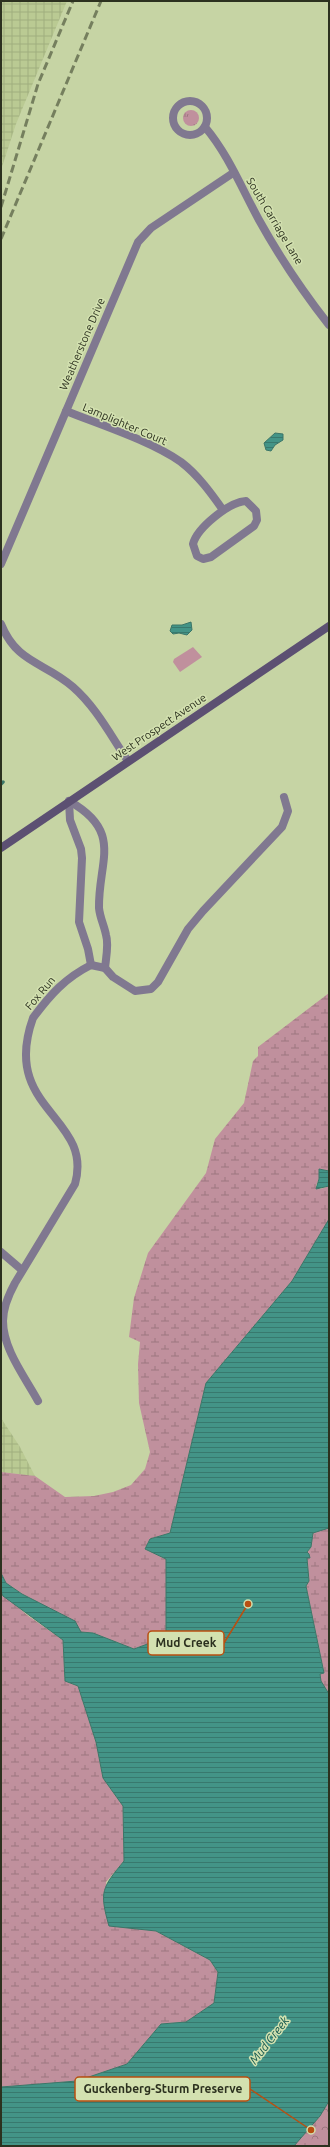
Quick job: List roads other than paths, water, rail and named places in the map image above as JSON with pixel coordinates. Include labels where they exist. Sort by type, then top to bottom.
[{"type":"main road","name":"West Prospect Avenue","points":[[1,848],[329,626]]},
{"type":"street","name":"South Carriage Lane","points":[[205,127],[196,134],[184,135],[175,127],[173,116],[175,110],[183,103],[194,102],[203,107],[207,117],[205,127],[266,232],[302,288],[329,325]]},
{"type":"street","name":"Weatherstone Drive","points":[[1,564],[133,252],[143,235],[161,220],[233,173]]},
{"type":"street","name":"Lamplighter Court","points":[[66,411],[167,454],[194,474],[209,491],[222,510]]},
{"type":"street","points":[[246,501],[256,511],[257,520],[246,532],[211,557],[206,559],[200,558],[195,553],[193,548],[194,540],[222,510],[246,501]]},
{"type":"street","points":[[1,624],[10,641],[25,657],[66,681],[86,700],[128,761]]},
{"type":"street","points":[[69,801],[70,820],[81,849],[82,858],[79,922],[88,949],[91,965],[105,968],[117,981],[135,991],[151,989],[158,982],[188,929],[282,827],[288,811],[284,797]]},
{"type":"street","points":[[69,801],[85,811],[104,840],[106,852],[99,906],[100,917],[107,936],[105,968]]},
{"type":"street","name":"Fox Run","points":[[18,1044],[23,1033],[52,993],[71,976],[91,965]]},
{"type":"street","points":[[38,1400],[8,1346],[3,1320],[9,1295],[22,1270],[75,1184],[77,1176],[75,1156],[69,1144],[42,1117]]},
{"type":"street","points":[[1,1252],[22,1270]]},
{"type":"water","points":[[275,433],[283,434],[283,440],[275,445],[271,451],[266,450],[264,443]]},
{"type":"water","points":[[191,622],[192,630],[187,635],[179,633],[173,634],[170,631],[172,625],[182,625]]},
{"type":"water","points":[[319,1169],[329,1171],[329,1186],[316,1189],[319,1179]]},
{"type":"water","points":[[329,1219],[329,1528],[313,1533],[311,1547],[307,1552],[310,1558],[307,1558],[309,1581],[306,1586],[324,1673],[320,1674],[321,1681],[329,1694],[329,2101],[320,2116],[294,2146],[1,2146],[1,2087],[77,2081],[127,2064],[161,2024],[186,2022],[214,2003],[218,1972],[210,1960],[156,1931],[109,1926],[104,1905],[104,1890],[124,1861],[123,1806],[103,1778],[96,1742],[78,1686],[65,1681],[63,1640],[3,1596],[1,1592],[1,1573],[6,1583],[22,1594],[75,1621],[81,1632],[93,1633],[134,1649],[166,1637],[166,1559],[145,1549],[150,1539],[170,1533],[206,1383],[292,1281]]},
{"type":"railway","points":[[1,207],[38,84],[73,1]]},
{"type":"railway","points":[[1,239],[101,1]]},
{"type":"place","name":"Mud Creek","points":[[248,1604]]},
{"type":"place","name":"Guckenberg-Sturm Preserve","points":[[311,2130]]}]
